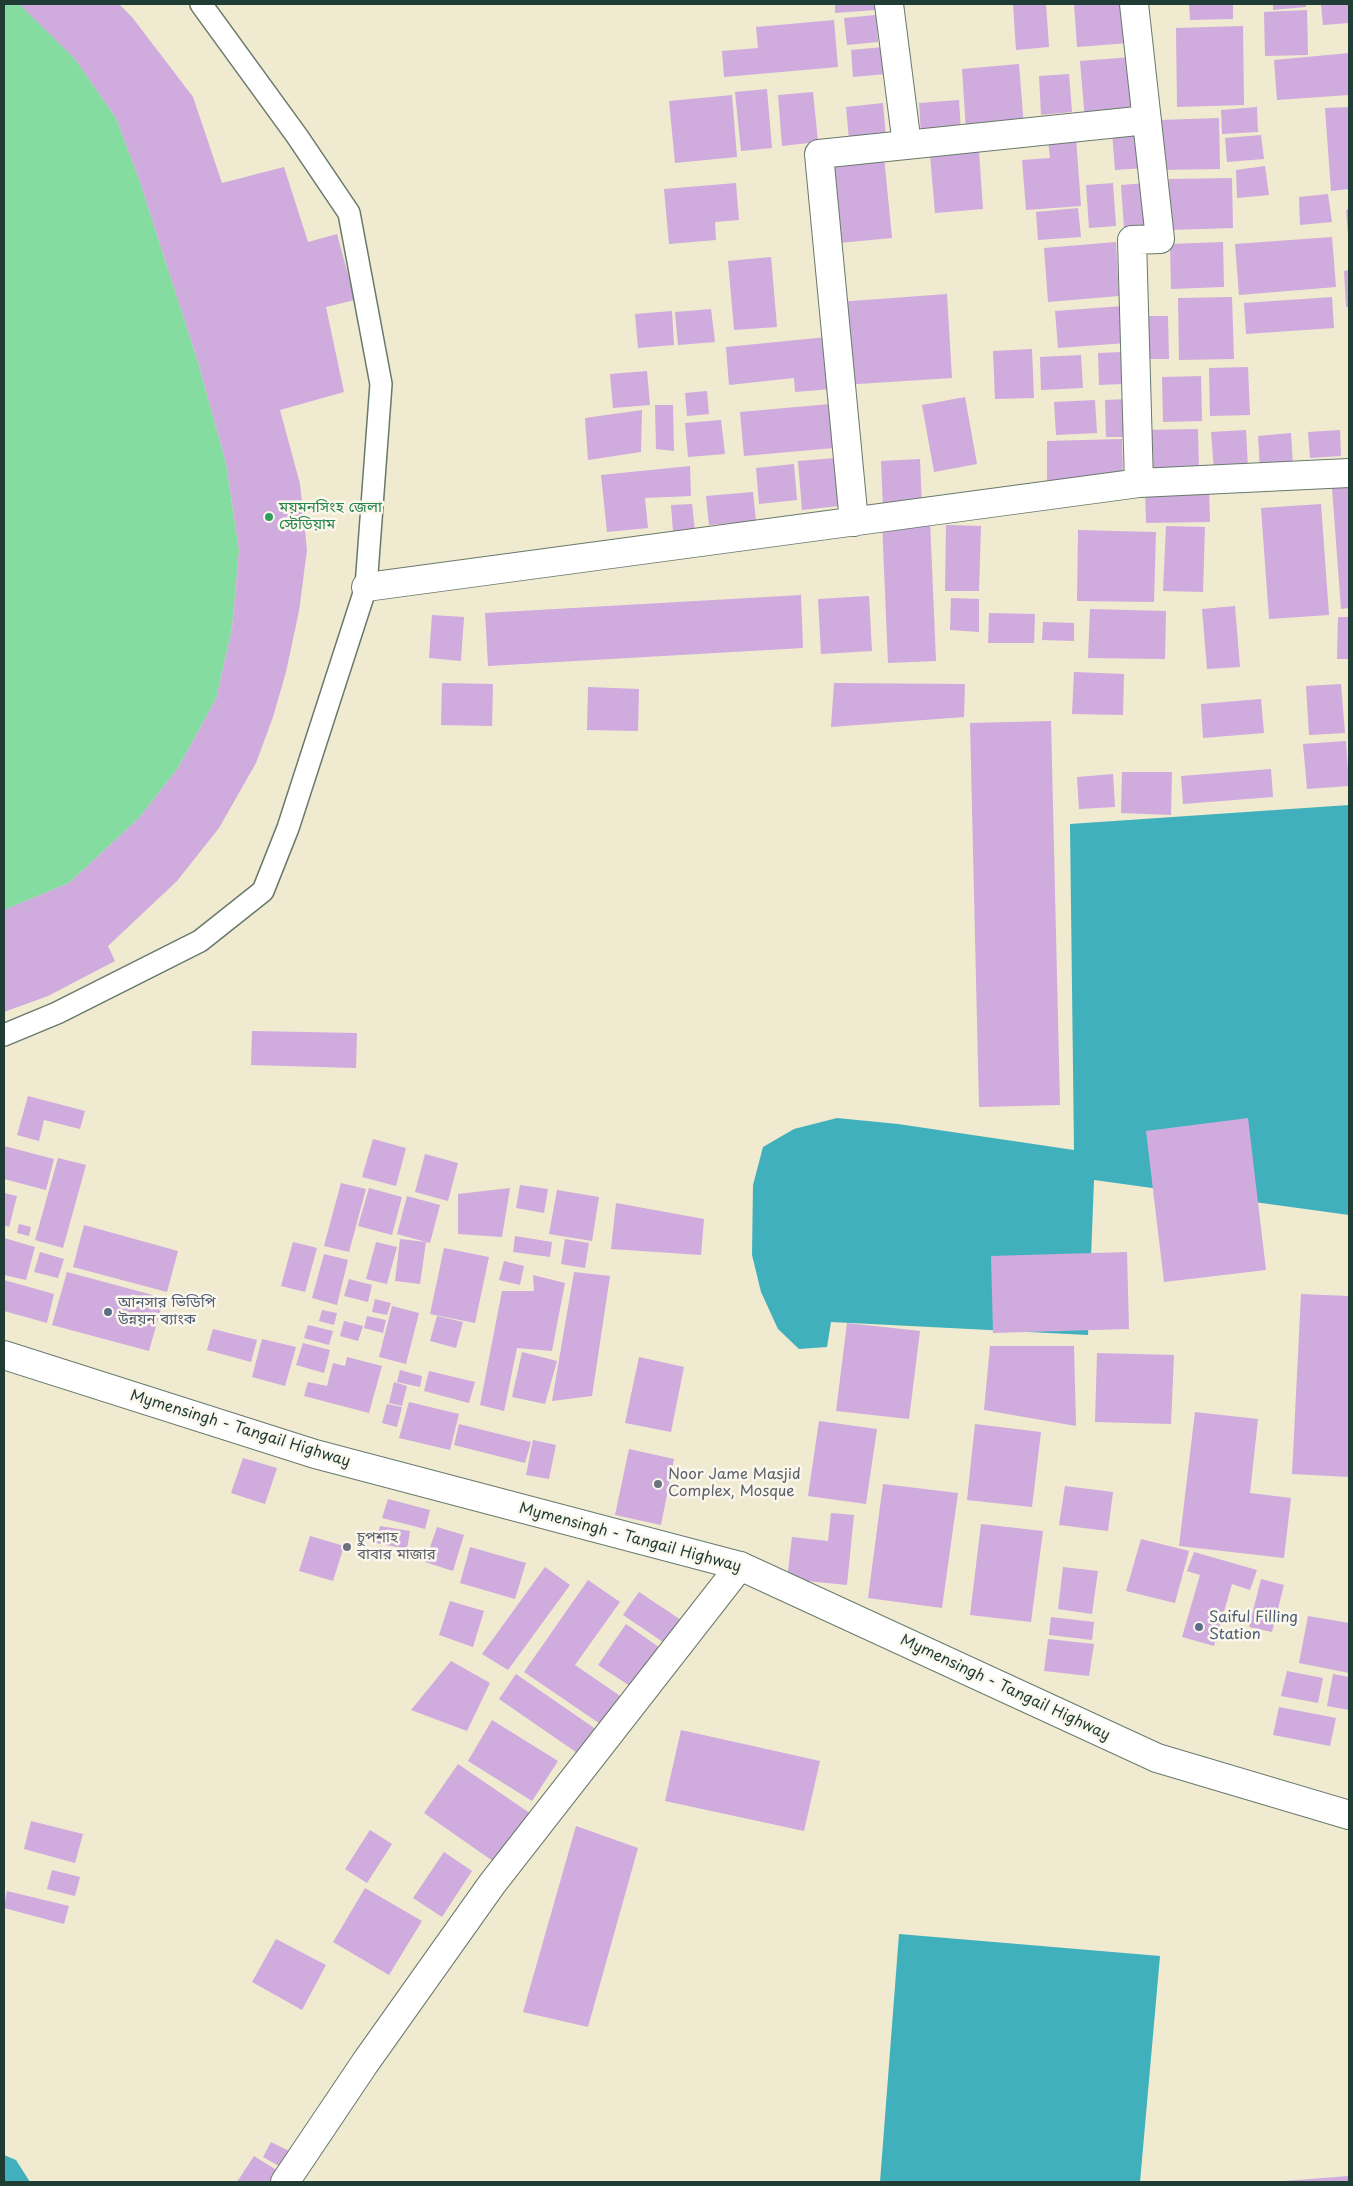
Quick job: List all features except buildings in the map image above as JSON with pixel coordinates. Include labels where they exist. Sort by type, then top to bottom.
[{"type":"main road","points":[[889,4],[907,145]]},
{"type":"main road","points":[[1134,4],[1160,239],[1132,240],[1139,483]]},
{"type":"main road","points":[[854,522],[819,154],[1147,120]]},
{"type":"main road","points":[[366,587],[1139,483],[1349,473]]},
{"type":"main road","name":"Mymensingh - Tangail Highway","points":[[4,1355],[315,1454],[740,1566],[1157,1758],[1349,1815]]},
{"type":"main road","points":[[285,2182],[365,2063],[492,1884],[740,1566]]},
{"type":"lane","points":[[4,1035],[57,1013],[200,941],[262,891],[288,828],[366,587],[380,384],[349,213],[297,136],[201,4]]},
{"type":"green space","points":[[4,4],[19,4],[29,11],[75,59],[116,118],[140,182],[198,362],[226,463],[239,550],[232,629],[216,699],[178,768],[139,818],[69,883],[4,910]]},
{"type":"water","points":[[1349,805],[1349,1215],[1094,1180],[1088,1335],[831,1322],[827,1347],[799,1349],[778,1329],[761,1292],[752,1255],[753,1185],[763,1147],[794,1129],[837,1118],[898,1124],[1074,1150],[1070,824]]},
{"type":"water","points":[[899,1934],[1160,1956],[1140,2182],[880,2182]]},
{"type":"water","points":[[4,2155],[16,2160],[30,2182],[4,2182]]},
{"type":"place","name":"ময়মনসিংহ জেলা স্টেডিয়াম","points":[[269,517]]},
{"type":"place","name":"আনসার ভিডিপি উন্নয়ন ব্যাংক","points":[[108,1312]]},
{"type":"place","name":"Noor Jame Masjid Complex, Mosque","points":[[658,1484]]},
{"type":"place","name":"চুপশাহ বাবার মাজার","points":[[347,1547]]},
{"type":"place","name":"Saiful Filling Station","points":[[1199,1627]]}]
